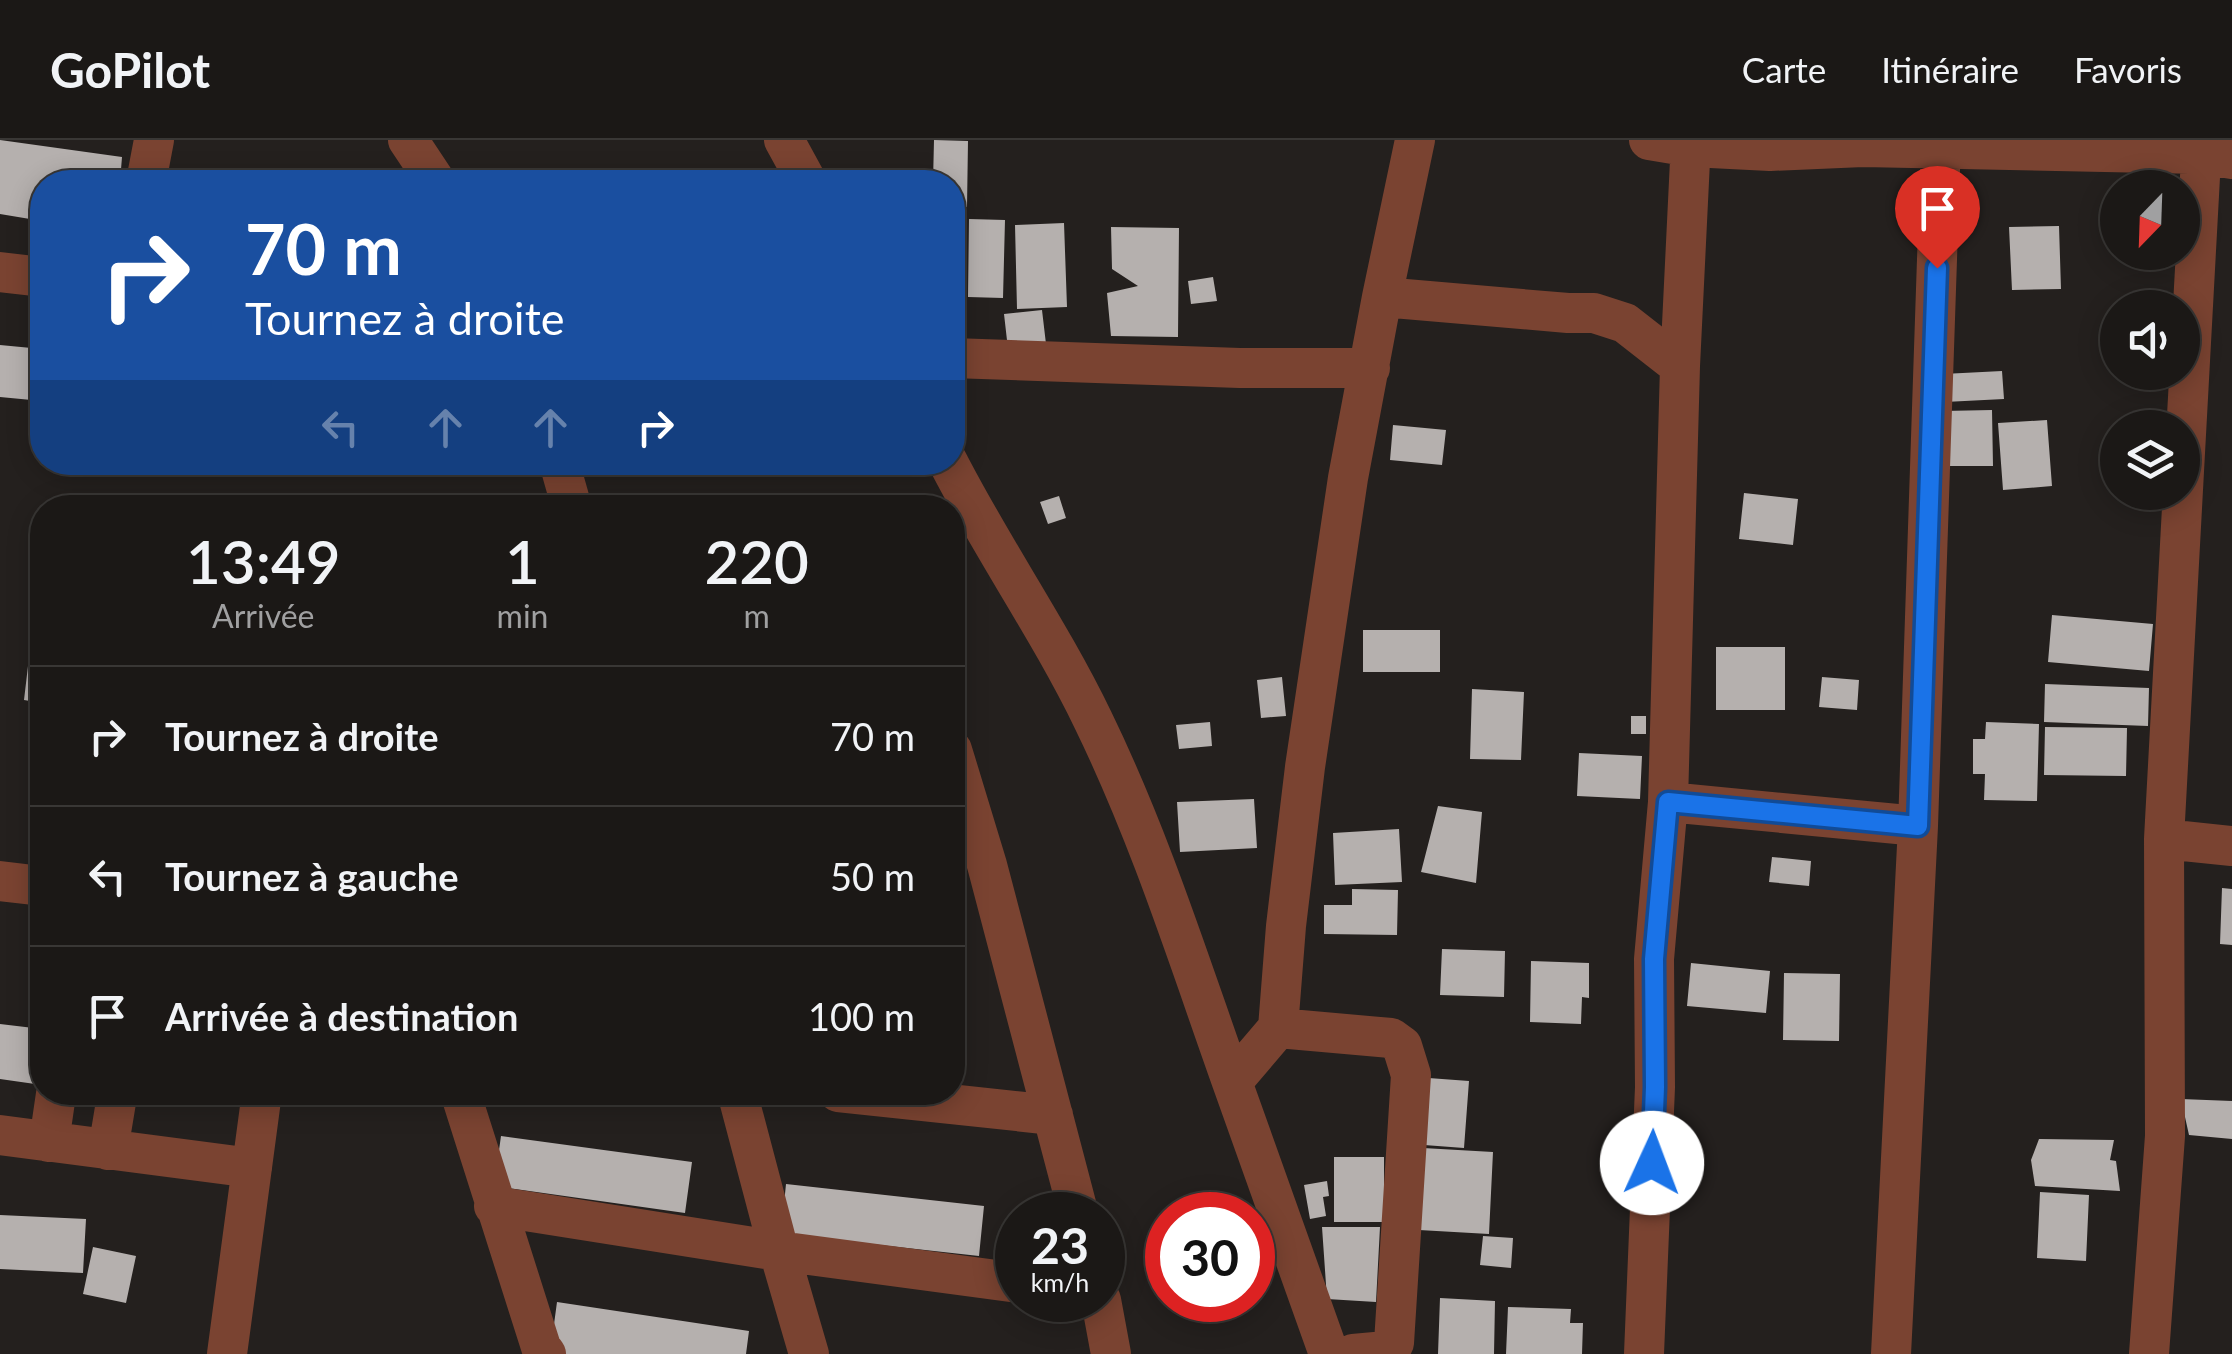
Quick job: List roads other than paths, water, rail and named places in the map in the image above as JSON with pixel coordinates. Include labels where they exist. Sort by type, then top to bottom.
[{"type":"street","points":[[148,170],[154,140]]},
{"type":"street","points":[[408,140],[428,170]]},
{"type":"street","points":[[784,140],[800,170]]},
{"type":"street","points":[[1232,1082],[1278,1028],[1305,767],[1348,478],[1415,140]]},
{"type":"street","points":[[1649,140],[1770,150],[1941,144],[2212,151],[2164,839],[2165,1136],[2149,1354]]},
{"type":"street","points":[[1644,1354],[1655,1087],[1654,959],[1668,802],[1680,366],[1691,144]]},
{"type":"street","points":[[1891,1354],[1918,826],[1941,144]]},
{"type":"street","points":[[0,272],[30,276]]},
{"type":"street","points":[[1382,296],[1594,313],[1625,323],[1680,366]]},
{"type":"street","points":[[965,358],[1240,368],[1370,368]]},
{"type":"street","points":[[956,475],[1045,628],[1094,722],[1172,911],[1329,1354]]},
{"type":"street","points":[[1668,802],[1918,826]]},
{"type":"street","points":[[965,832],[970,863],[1053,1115],[1074,1192]]},
{"type":"street","points":[[2164,839],[2232,846]]},
{"type":"street","points":[[0,881],[30,885]]},
{"type":"street","points":[[1278,1028],[1391,1038],[1402,1046],[1411,1075],[1394,1343],[1386,1351],[1353,1354]]},
{"type":"street","points":[[48,1142],[54,1105]]},
{"type":"street","points":[[108,1150],[116,1105]]},
{"type":"street","points":[[227,1354],[260,1105]]},
{"type":"street","points":[[464,1105],[494,1206],[546,1354]]},
{"type":"street","points":[[740,1105],[809,1354]]},
{"type":"street","points":[[960,1105],[1053,1115]]},
{"type":"street","points":[[0,1135],[252,1168]]},
{"type":"street","points":[[494,1206],[995,1280]]},
{"type":"street","points":[[1105,1322],[1111,1354]]}]
